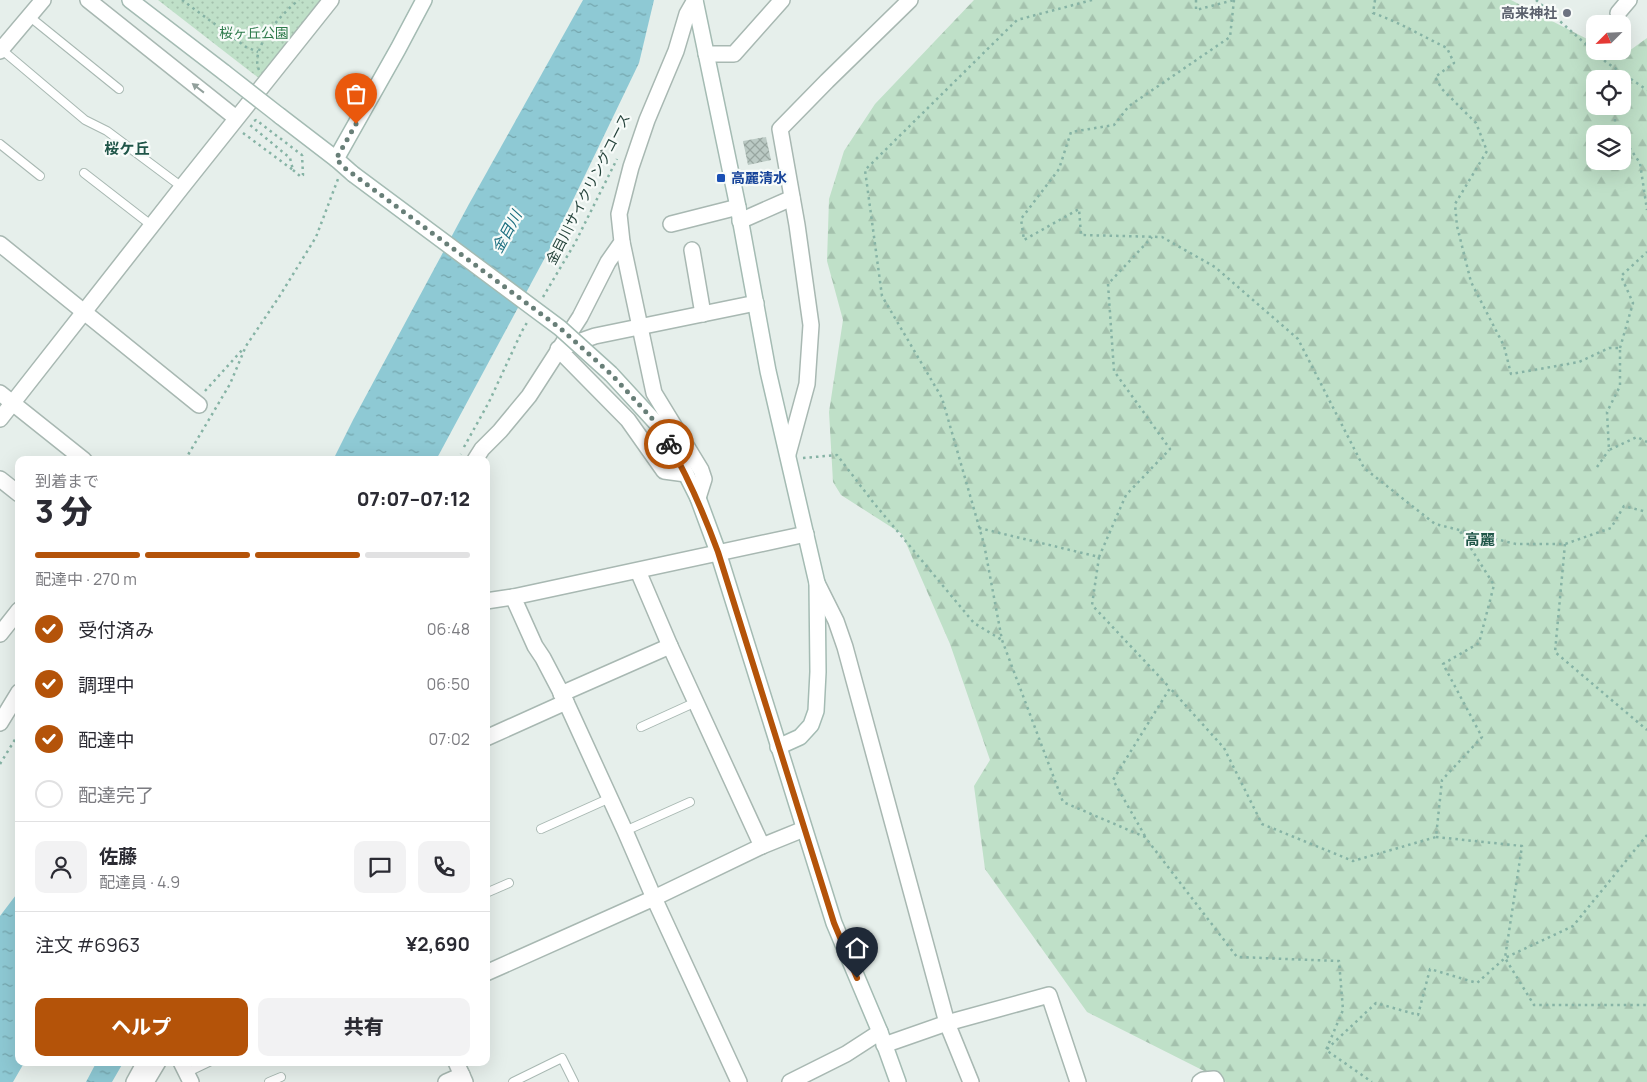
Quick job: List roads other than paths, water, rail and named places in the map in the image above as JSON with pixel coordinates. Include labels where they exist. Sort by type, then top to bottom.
[{"type":"street","points":[[0,50],[43,0]]},
{"type":"street","points":[[88,0],[237,124]]},
{"type":"street","points":[[130,0],[336,159],[346,176],[560,328],[611,374],[658,425],[698,498],[718,552],[834,923],[882,1038],[898,1082]]},
{"type":"street","points":[[0,419],[182,187],[237,124],[267,81],[331,0]]},
{"type":"street","points":[[336,159],[424,0]]},
{"type":"street","points":[[695,0],[739,214],[768,371],[816,583],[818,672],[816,711],[811,725],[800,738],[778,747]]},
{"type":"street","points":[[695,0],[687,14],[673,60],[647,120],[630,167],[619,214],[622,242],[654,393],[701,470],[704,479],[698,498]]},
{"type":"street","points":[[706,54],[734,54],[782,0]]},
{"type":"street","points":[[788,456],[807,384],[811,325],[780,130],[910,0]]},
{"type":"street","points":[[1618,13],[1630,0]]},
{"type":"street","points":[[672,224],[739,214],[792,198]]},
{"type":"street","points":[[478,456],[530,396],[580,317],[608,262],[622,242]]},
{"type":"street","points":[[0,244],[197,403]]},
{"type":"street","points":[[692,250],[703,314]]},
{"type":"street","points":[[558,349],[595,336],[756,303]]},
{"type":"street","points":[[558,349],[628,420],[664,470],[686,474]]},
{"type":"street","points":[[0,393],[79,456]]},
{"type":"street","points":[[0,479],[15,491]]},
{"type":"street","points":[[490,600],[638,571],[806,534]]},
{"type":"street","points":[[638,571],[670,646],[762,846]]},
{"type":"street","points":[[816,583],[836,622],[845,647],[947,1023],[971,1082]]},
{"type":"street","points":[[513,597],[535,646],[564,698],[739,1082]]},
{"type":"street","points":[[0,634],[15,615]]},
{"type":"street","points":[[490,736],[670,646]]},
{"type":"street","points":[[1,718],[15,698]]},
{"type":"street","points":[[490,971],[654,898],[762,846],[804,829]]},
{"type":"street","points":[[790,1082],[882,1038],[947,1023],[1049,995],[1078,1082]]},
{"type":"street","points":[[134,1082],[142,1066]]},
{"type":"street","points":[[146,1082],[156,1066]]},
{"type":"street","points":[[446,1082],[461,1073]]},
{"type":"street","points":[[1200,1082],[1203,1080],[1214,1080],[1216,1082]]},
{"type":"lane","points":[[30,17],[119,89]]},
{"type":"lane","points":[[0,50],[84,120],[107,130],[182,187]]},
{"type":"lane","points":[[0,144],[40,176]]},
{"type":"lane","points":[[84,173],[152,225]]},
{"type":"lane","points":[[641,727],[696,702]]},
{"type":"lane","points":[[541,829],[610,798]]},
{"type":"lane","points":[[625,831],[690,802]]},
{"type":"lane","points":[[490,891],[509,883]]},
{"type":"lane","points":[[513,1082],[562,1058],[574,1082]]},
{"type":"lane","points":[[186,1072],[200,1066]]},
{"type":"lane","points":[[269,1082],[281,1077]]},
{"type":"water","name":"金目川","points":[[583,0],[654,0],[639,63],[548,252],[438,456],[335,456],[353,420],[469,204]]},
{"type":"water","points":[[15,896],[15,1066],[22,1066],[13,1082],[0,1082],[0,916]]},
{"type":"water","points":[[94,1066],[121,1066],[112,1082],[86,1082]]},
{"type":"place","name":"高来神社","points":[[1567,13]]},
{"type":"place","name":"高麗清水","points":[[721,178]]},
{"type":"district","name":"桜ケ丘","points":[[127,149]]},
{"type":"district","name":"高麗","points":[[1480,540]]},
{"type":"park label","name":"桜ヶ丘公園","points":[[254,33]]}]
